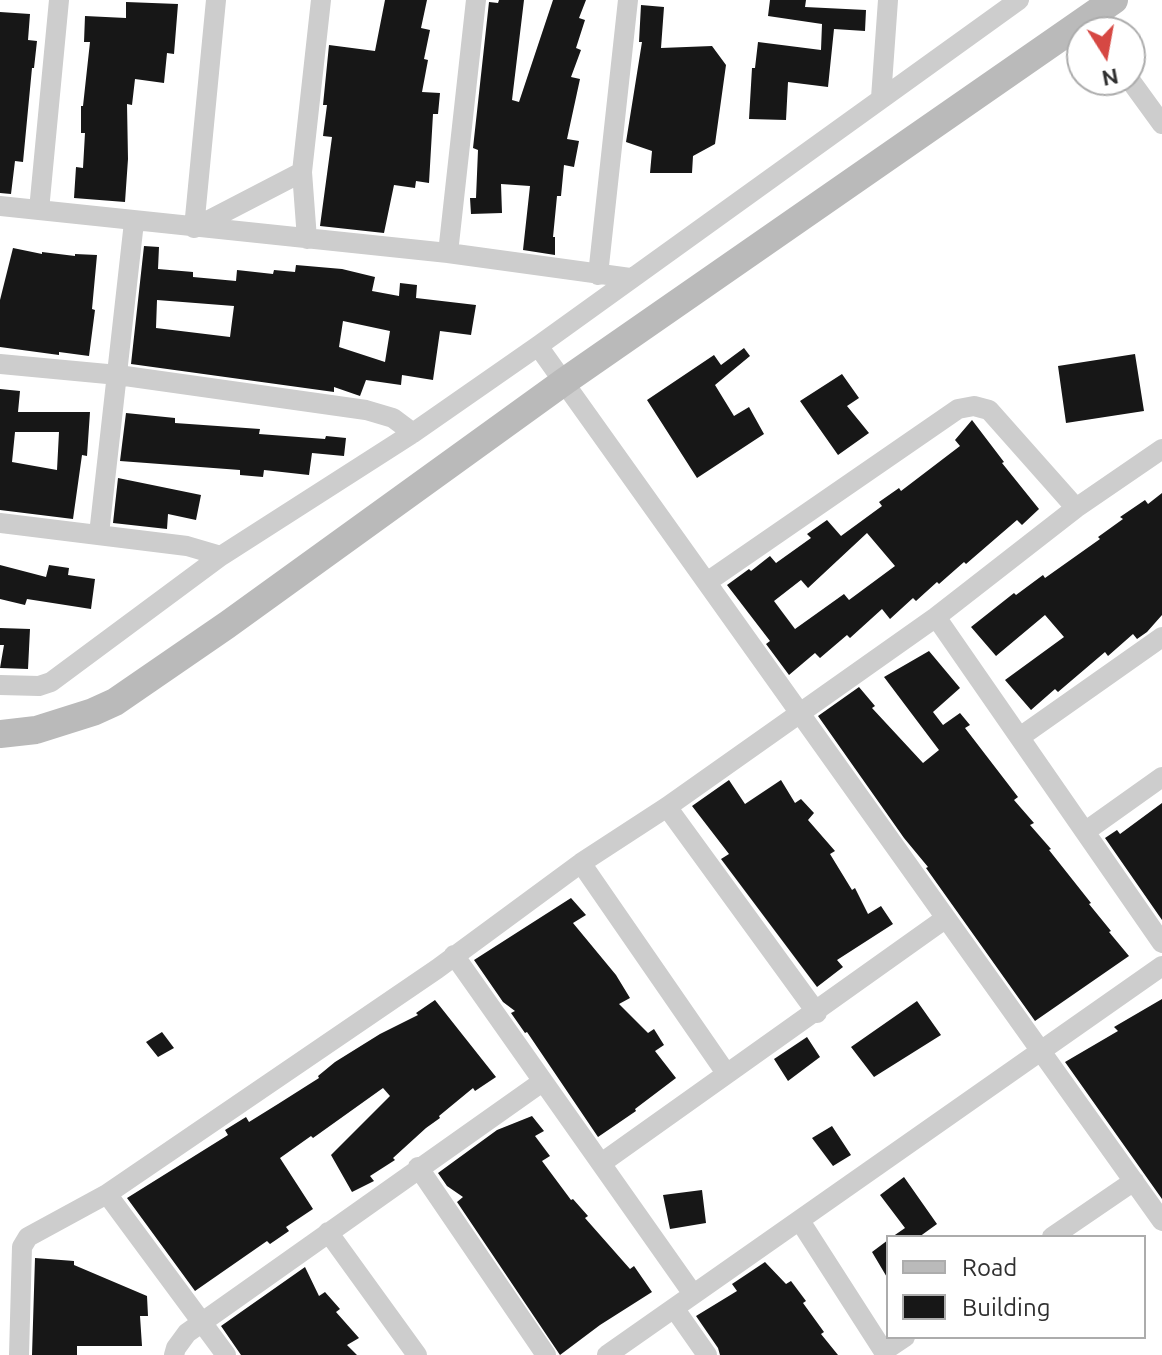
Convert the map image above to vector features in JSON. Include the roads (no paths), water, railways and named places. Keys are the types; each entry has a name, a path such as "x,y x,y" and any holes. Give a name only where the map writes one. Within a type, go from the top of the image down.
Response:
{"street":[{"path":"39,210 59,0"},
{"path":"194,228 216,0"},
{"path":"307,239 302,172 321,0"},
{"path":"448,253 476,0"},
{"path":"598,275 628,0"},
{"path":"881,98 888,0"},
{"path":"0,685 39,686 51,682 221,556 413,433 538,346 1019,0"},
{"path":"1100,16 1114,0"},
{"path":"0,734 36,730 115,702 565,381 1066,44"},
{"path":"1142,96 1162,124"},
{"path":"194,228 302,172"},
{"path":"0,206 448,253 630,278"},
{"path":"99,534 134,222"},
{"path":"538,346 1162,1221"},
{"path":"0,364 118,375 366,410 393,418 413,433"},
{"path":"707,582 958,409 974,406 989,410 1076,508"},
{"path":"19,1355 22,1247 28,1237 107,1194 454,955 581,863 667,807 936,617 1076,508 1162,449"},
{"path":"0,523 187,546 221,556"},
{"path":"936,617 1162,943"},
{"path":"1020,737 1162,637"},
{"path":"1086,831 1162,777"},
{"path":"667,807 817,1013"},
{"path":"581,863 726,1073"},
{"path":"603,1162 726,1073 817,1013 946,918"},
{"path":"454,955 542,1082 603,1162 693,1294"},
{"path":"607,1355 1162,966"},
{"path":"174,1355 187,1333 542,1082"},
{"path":"418,1167 546,1355"},
{"path":"1055,1235 1134,1181"},
{"path":"107,1194 226,1355"},
{"path":"800,1221 885,1353 902,1339"},
{"path":"328,1232 417,1355"},
{"path":"674,1308 707,1355"}]}
